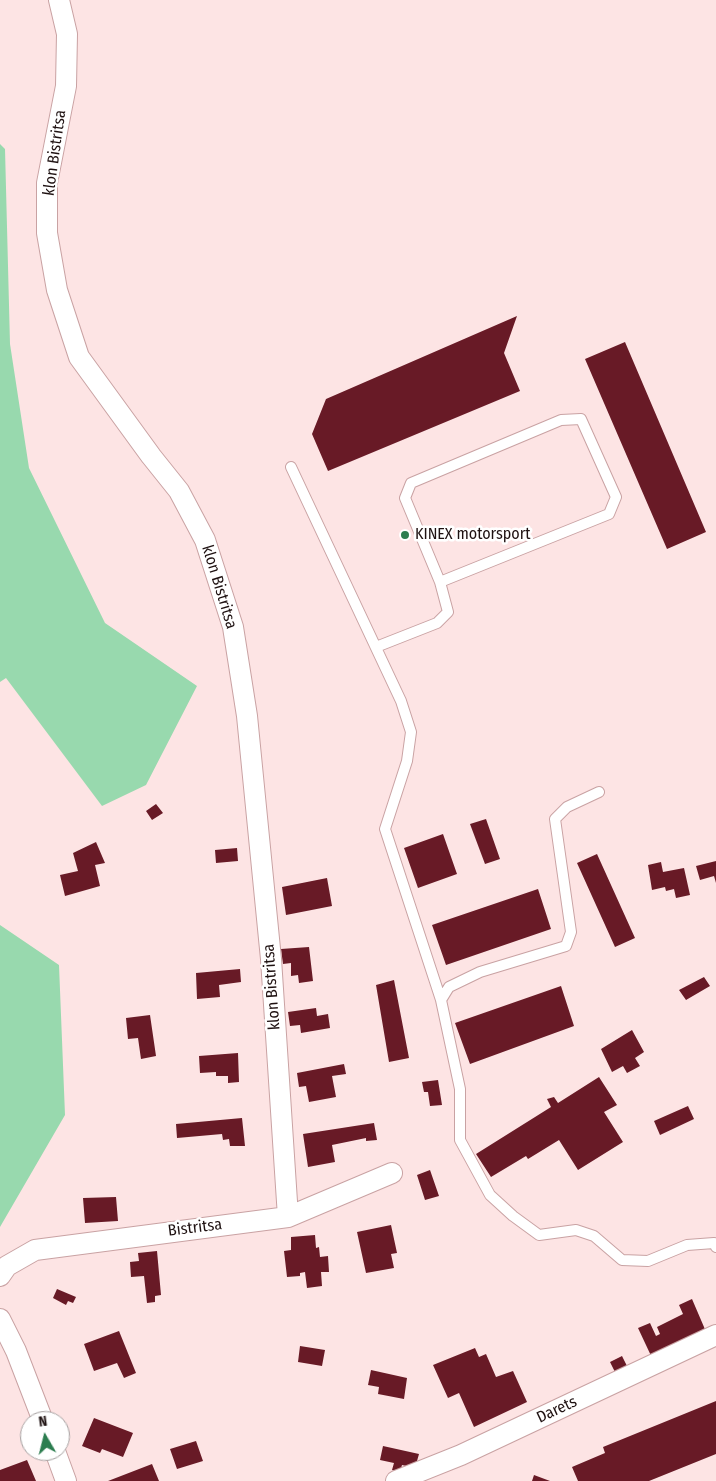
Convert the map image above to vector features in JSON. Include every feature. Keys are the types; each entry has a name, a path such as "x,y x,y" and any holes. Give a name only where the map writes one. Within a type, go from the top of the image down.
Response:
{"street":[{"name":"klon Bistritsa","path":"59,0 67,34 66,86 47,183 48,233 58,290 79,356 150,456 179,491 205,540 233,628 247,716 271,960 288,1217"},
{"name":"Bistritsa","path":"0,1276 7,1266 35,1250 288,1217 392,1173"},
{"path":"0,1319 16,1351 39,1411"},
{"name":"Darets","path":"396,1481 461,1455 716,1335"},
{"path":"59,1461 66,1481"}],"lane":[{"path":"376,647 437,623 448,612 440,582 405,498 410,483 560,420 582,419 616,497 609,514 440,582"},
{"path":"291,467 401,701 411,732 407,761 384,829 441,1000 460,1089 460,1140 490,1194 513,1216 539,1235 576,1230 594,1236 622,1260 648,1261 686,1245 714,1243 716,1247"},
{"path":"441,1000 449,987 480,972 566,946 571,932 555,819 567,807 599,792"}],"green space":[{"path":"0,144 5,149 10,344 29,468 105,623 197,686 146,785 102,806 6,678 0,682"},
{"path":"0,925 59,965 65,1115 0,1227"}],"building":[{"path":"517,316 504,353 520,391 328,471 312,434 326,399"},
{"path":"625,342 706,532 667,549 585,359"},
{"path":"156,804 163,813 152,820 146,811"},
{"path":"486,819 500,859 485,864 470,824"},
{"path":"443,834 457,874 418,888 404,848"},
{"path":"96,842 105,863 95,865 100,886 65,896 60,875 78,871 73,853"},
{"path":"237,848 238,861 216,863 215,850"},
{"path":"597,854 635,938 615,947 577,863"},
{"path":"716,861 716,883 714,876 700,880 696,866"},
{"path":"661,862 663,872 684,868 690,895 676,898 674,889 666,891 665,887 652,890 648,865"},
{"path":"327,878 332,906 286,915 282,887"},
{"path":"538,889 551,929 446,965 432,925"},
{"path":"309,947 313,981 299,983 298,975 291,976 291,963 283,964 281,949"},
{"path":"240,969 241,982 219,985 220,997 197,999 196,973"},
{"path":"704,977 710,986 686,1000 679,990"},
{"path":"394,980 409,1058 389,1062 376,985"},
{"path":"561,986 574,1026 470,1064 455,1023"},
{"path":"316,1008 317,1016 328,1014 330,1028 301,1033 300,1025 290,1026 288,1012"},
{"path":"150,1015 156,1056 141,1059 138,1038 128,1039 126,1018"},
{"path":"632,1030 644,1052 635,1058 640,1066 627,1073 623,1066 612,1072 601,1049"},
{"path":"238,1053 239,1082 228,1083 228,1076 216,1076 216,1072 200,1073 199,1056"},
{"path":"344,1064 346,1074 332,1076 336,1097 309,1102 306,1086 299,1087 297,1073"},
{"path":"599,1077 617,1105 604,1112 623,1142 578,1170 559,1140 528,1159 526,1156 491,1177 476,1154 551,1107 547,1099 554,1097 558,1103"},
{"path":"438,1080 442,1105 430,1106 428,1092 424,1092 422,1082"},
{"path":"688,1106 694,1119 660,1135 654,1121"},
{"path":"242,1118 245,1146 230,1146 229,1139 223,1140 222,1134 177,1138 176,1124"},
{"path":"374,1123 377,1140 366,1141 366,1138 332,1145 335,1162 308,1167 303,1134"},
{"path":"430,1170 439,1196 425,1200 417,1175"},
{"path":"116,1197 118,1221 85,1223 83,1198"},
{"path":"391,1225 397,1253 391,1254 394,1268 366,1273 357,1232"},
{"path":"315,1235 316,1248 319,1247 320,1257 328,1256 329,1272 321,1272 322,1286 307,1288 305,1272 300,1273 300,1276 287,1277 284,1251 291,1250 291,1237"},
{"path":"157,1251 161,1295 155,1296 155,1302 147,1303 144,1276 131,1277 130,1262 139,1261 138,1253"},
{"path":"57,1289 76,1297 73,1303 68,1301 66,1305 53,1298"},
{"path":"692,1299 707,1334 653,1360 638,1328 650,1323 656,1336 660,1334 657,1327 683,1314 679,1305"},
{"path":"119,1331 136,1373 124,1378 117,1363 94,1371 84,1344"},
{"path":"300,1346 325,1350 322,1366 298,1362"},
{"path":"475,1348 479,1357 486,1354 496,1377 513,1371 527,1402 474,1427 459,1393 448,1398 433,1365"},
{"path":"622,1356 628,1368 616,1374 610,1362"},
{"path":"371,1370 407,1378 404,1399 378,1394 379,1387 368,1385"},
{"path":"716,1401 716,1454 649,1481 578,1481 572,1467 605,1453 603,1447"},
{"path":"94,1418 133,1433 123,1457 102,1449 100,1453 82,1446"},
{"path":"196,1441 203,1461 177,1469 170,1449"},
{"path":"383,1446 419,1454 415,1468 402,1465 400,1472 392,1470 394,1463 380,1460"},
{"path":"27,1461 36,1481 0,1481 0,1470"},
{"path":"152,1464 159,1481 108,1481"},
{"path":"534,1475 550,1481 532,1481"}],"place":[{"name":"KINEX motorsport","path":"405,535"}]}
